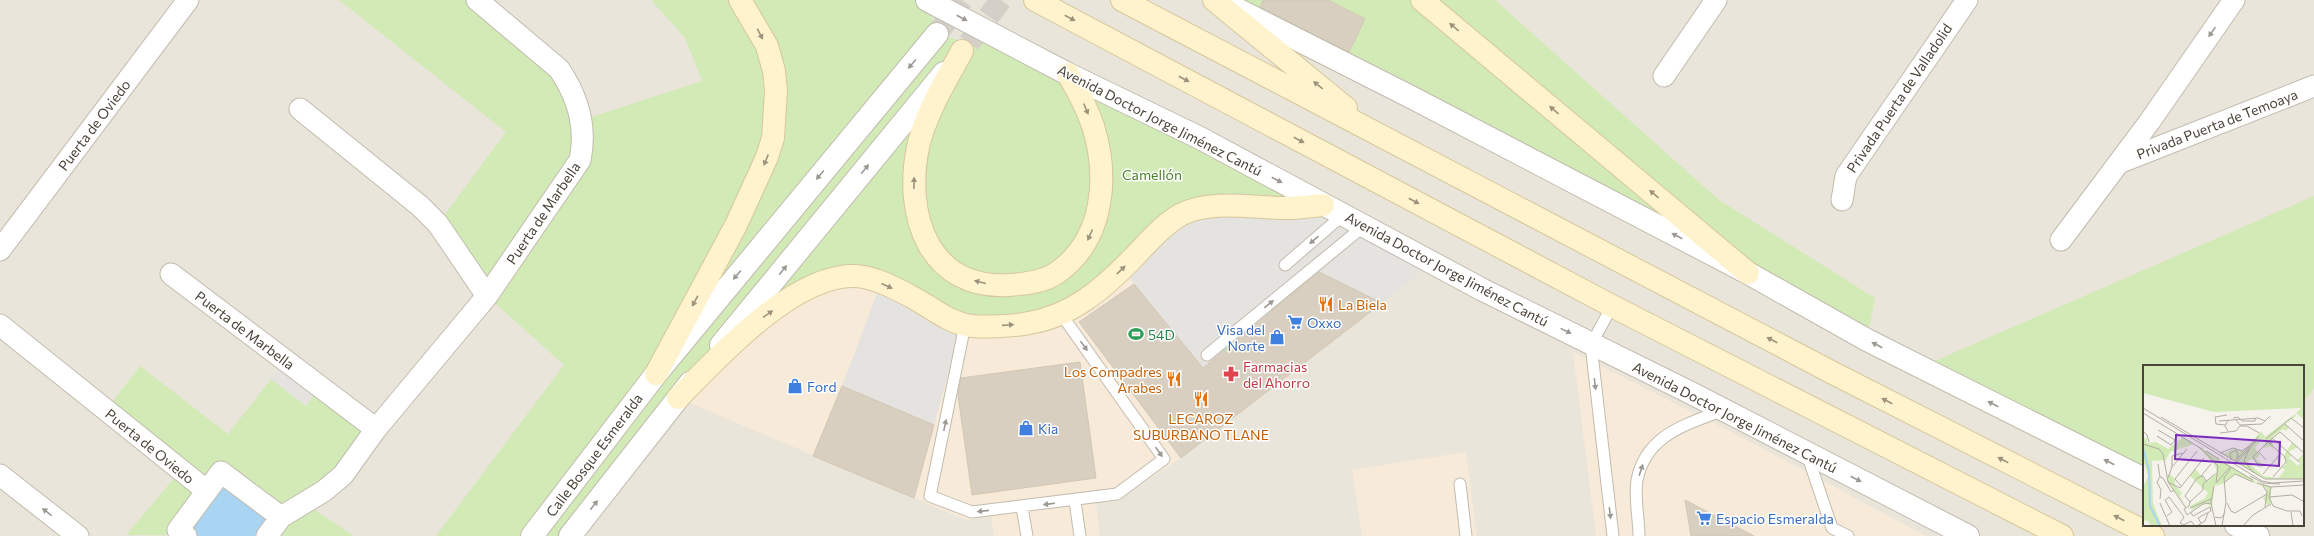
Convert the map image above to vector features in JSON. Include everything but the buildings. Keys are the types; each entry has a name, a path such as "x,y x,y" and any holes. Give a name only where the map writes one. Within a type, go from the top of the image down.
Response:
{"main road":[{"path":"656,374 736,226 767,157 773,138 776,90 774,71 767,46 740,0"},
{"path":"1035,0 1612,306 2062,536"},
{"path":"1122,0 1833,373 2153,536"},
{"path":"1214,0 1381,137"},
{"path":"1422,0 1748,273"},
{"path":"966,47 928,116 918,146 914,185 916,210 922,233 930,249 942,264 958,274 980,283 1018,284 1038,281 1057,273 1085,246 1097,218 1101,183 1098,147 1086,106 1068,74"},
{"path":"678,398 730,345 763,318 799,293 836,278 854,276 872,279 910,296 966,325 1029,323 1061,314 1099,292 1164,226 1186,213 1196,209 1214,206 1289,208 1323,205"}],"street":[{"name":"Puerta de Oviedo","path":"0,250 188,0"},
{"name":"Puerta de Marbella","path":"281,517 324,491 342,475 376,429 487,296 580,160 584,142 581,120 575,97 559,69 477,0"},
{"name":"Avenida Doctor Jorge Jiménez Cantú","path":"928,0 1068,74 1200,138 1483,290 1723,410 1968,536"},
{"path":"1218,0 1409,96 1748,273 1866,340 2143,478"},
{"path":"1664,76 1716,0"},
{"name":"Privada Puerta de Valladolid","path":"1842,200 1846,176 1967,0"},
{"name":"Privada Puerta de Temoaya","path":"2061,240 2121,162 2234,0"},
{"name":"Calle Bosque Esmeralda","path":"532,536 656,374 937,34"},
{"path":"570,536 678,398 966,47"},
{"name":"Privada Puerta de Temoaya","path":"2121,162 2314,86"},
{"path":"300,109 420,206 438,224 487,296"},
{"name":"Puerta de Marbella","path":"171,274 376,429"},
{"name":"Puerta de Oviedo","path":"0,324 207,491"},
{"path":"186,536 178,530 221,472 281,517 267,536"},
{"path":"0,475 78,536"},
{"path":"2238,526 2258,536"}],"lane":[{"path":"1285,265 1343,215"},
{"path":"1207,355 1364,226"},
{"path":"1612,306 1591,345 1613,536"},
{"path":"966,325 930,496 972,512 1075,501 1117,494 1164,459 1061,314"},
{"path":"1639,536 1637,482 1645,458 1659,439 1692,422 1723,410"},
{"path":"1807,453 1832,528 1848,536"},
{"path":"1460,484 1466,536"},
{"path":"1075,501 1080,536"},
{"path":"1022,507 1027,536"}],"shaded area":[{"path":"0,0 2314,0 2314,536 0,536"},
{"path":"1323,205 1433,263 1382,303 1319,272 1203,368 1122,269 1181,215"},
{"path":"1134,258 1433,263 1181,458 1115,502 1096,503 1100,536 994,536 991,517 966,520 678,398 817,285"},
{"path":"881,283 962,323 934,425 842,386"},
{"name":"Espacio Esmeralda","path":"1573,352 1728,430 1926,536 1596,536"},
{"path":"284,360 320,386 306,406 271,379"},
{"path":"1466,452 1477,536 1362,536 1352,470"}],"green space":[{"name":"Camellón","path":"339,0 477,0 559,69 582,120 702,81 685,38 651,0 927,0 937,34 969,43 995,35 1323,205 1214,206 1099,291 998,326 854,276 763,318 570,536 436,536 564,365 487,296 438,224 506,132"},
{"path":"1218,0 1495,0 1719,200 1875,298 1867,340"},
{"path":"2314,196 2314,388 2304,401 2304,365 2143,365 2143,478 1921,367"},
{"path":"140,366 228,434 271,379 306,406 320,386 376,429 303,502 354,536 126,535 181,470 106,410"}],"water":[{"path":"221,472 281,517 267,536 186,536"}],"tunnel":[{"path":"937,34 962,0"},
{"path":"969,43 1001,0"}],"place":[{"name":"La Biela","path":"1326,304"},
{"name":"Oxxo","path":"1295,322"},
{"name":"54D","path":"1136,334"},
{"name":"Visa del Norte","path":"1277,337"},
{"name":"Farmacias del Ahorro","path":"1231,374"},
{"name":"Los Compadres Arabes","path":"1174,379"},
{"name":"Ford","path":"795,386"},
{"name":"LECAROZ SUBURBANO TLANE","path":"1201,399"},
{"name":"Kia","path":"1026,428"},
{"name":"Espacio Esmeralda","path":"1704,518"}]}
